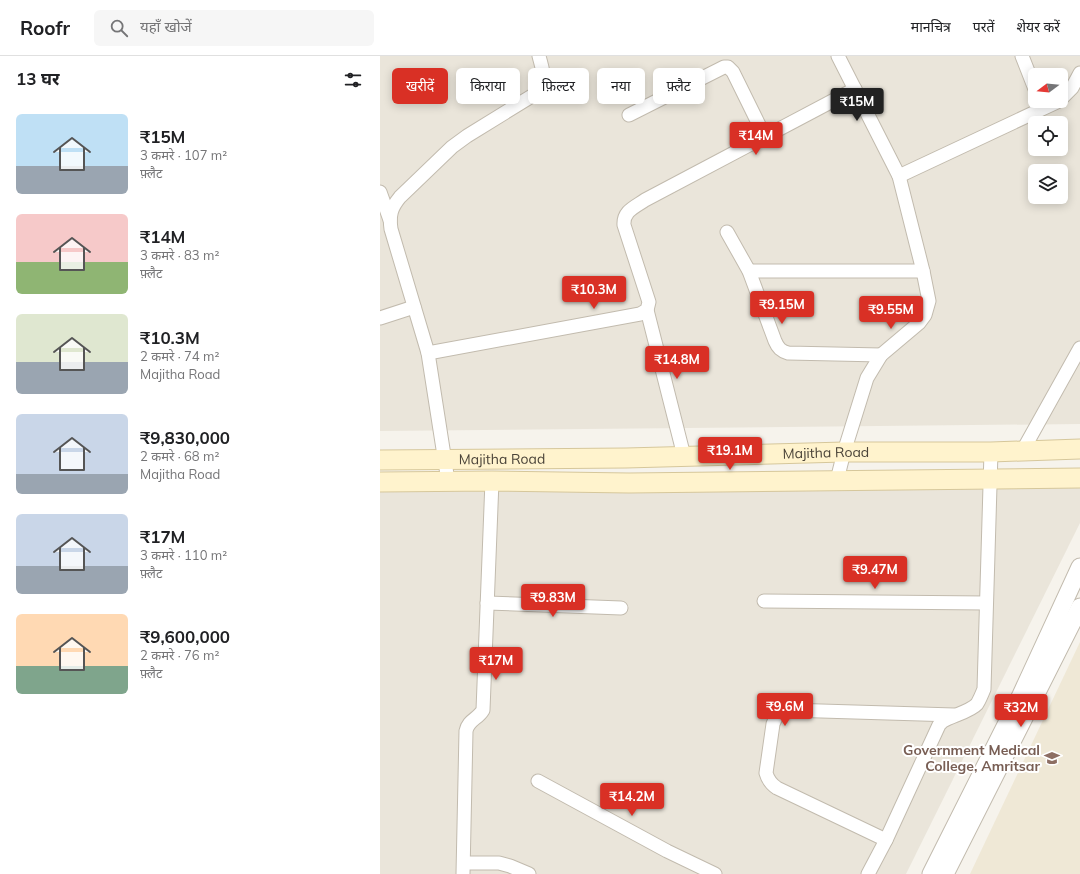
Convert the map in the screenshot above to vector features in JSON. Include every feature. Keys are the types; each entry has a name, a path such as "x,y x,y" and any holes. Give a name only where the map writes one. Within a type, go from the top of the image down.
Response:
{"main road":[{"name":"Majitha Road","path":"380,460 626,458 844,452 991,452 1080,449"},
{"path":"625,483 626,458"},
{"name":"Majitha Road","path":"380,482 492,480 625,483 1080,478"}],"street":[{"path":"390,220 393,205 452,147 478,128 540,91 544,82 544,77 539,56"},
{"path":"837,480 844,452 868,378 881,355 919,323 925,315 929,300 899,176 838,56"},
{"path":"1022,56 1028,72"},
{"path":"629,115 724,67 733,72 765,137"},
{"path":"1068,92 1072,88 1080,73"},
{"path":"684,456 647,310 649,302 624,225 624,220 628,212 645,200 856,89"},
{"path":"899,176 1035,108"},
{"path":"380,192 390,220 391,229 428,353 448,481"},
{"path":"727,232 749,271 775,341 778,348 782,352 881,355"},
{"path":"749,271 923,271"},
{"path":"380,318 414,307"},
{"path":"428,353 640,314 647,310"},
{"path":"1023,450 1080,348"},
{"path":"868,874 886,840 936,729 943,721 976,705 984,689 991,452"},
{"path":"492,480 483,710 480,715 470,721 467,725 463,868 499,863 529,874"},
{"path":"931,874 1021,695 1080,567"},
{"path":"764,602 986,603"},
{"path":"487,603 621,608"},
{"path":"945,874 1080,607"},
{"path":"886,840 772,785 768,780 766,773 773,724 777,716 781,712 788,710 955,715"},
{"path":"538,781 667,851 715,874"}],"shaded area":[{"path":"380,56 1080,56 1080,424 380,431"},
{"path":"1080,486 1080,523 906,874 380,874 380,492"},
{"name":"Government Medical College, Amritsar","path":"1080,642 1080,874 970,874"}],"place":[{"name":"Government Medical College, Amritsar","path":"1052,758"}]}
